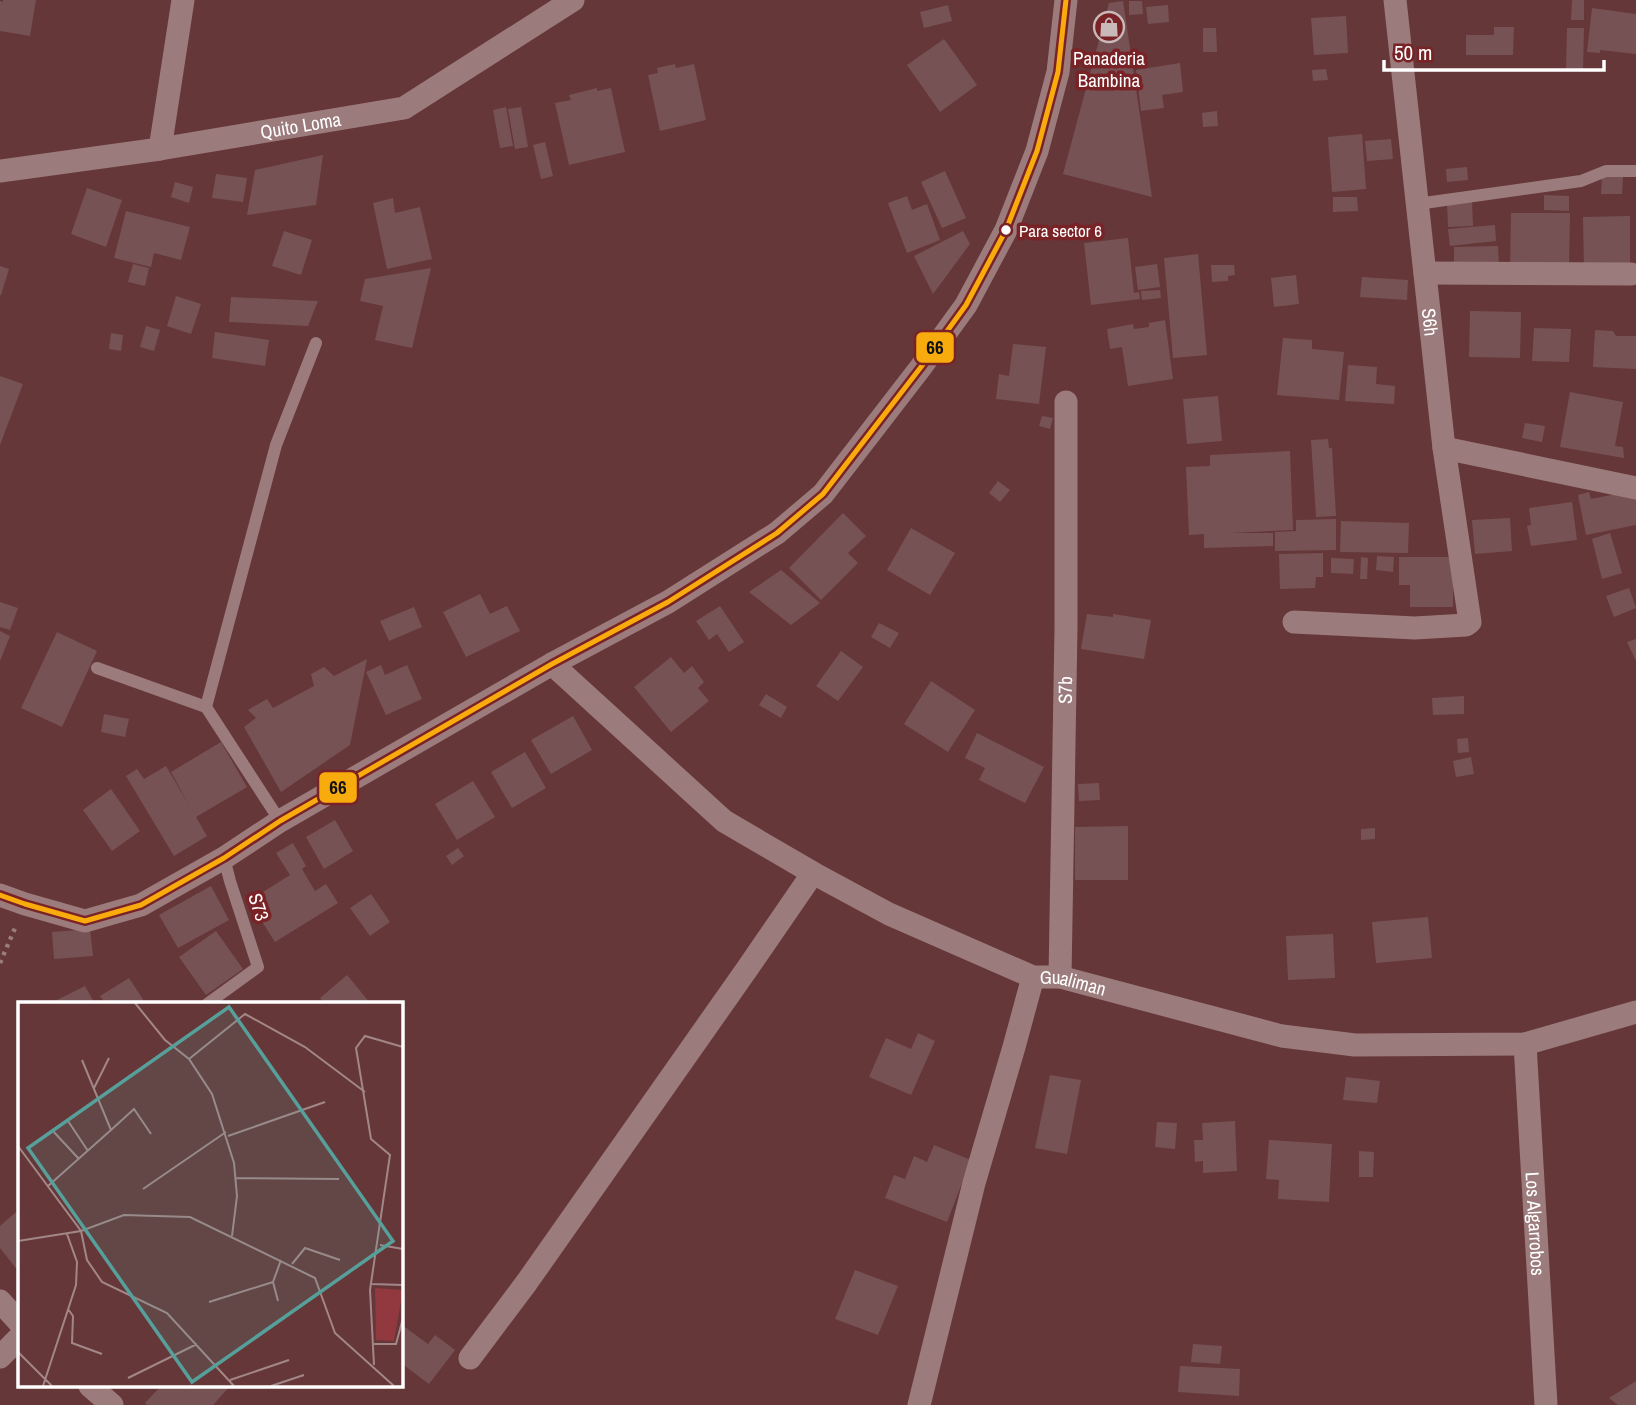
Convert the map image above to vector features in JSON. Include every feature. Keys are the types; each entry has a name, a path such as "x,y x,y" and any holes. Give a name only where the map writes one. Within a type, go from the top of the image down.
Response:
{"street":[{"path":"160,149 183,0"},
{"name":"Quito Loma","path":"0,171 160,149 404,108 573,0"},
{"path":"0,895 85,921 141,905 224,858 280,821 552,664 668,602 777,533 823,495 966,304 1006,230 1037,151 1058,72 1066,0"},
{"name":"S6h","path":"1294,622 1415,628 1462,626 1470,622 1444,448 1395,0"},
{"path":"1425,273 1631,274"},
{"name":"S7b","path":"1060,977 1066,628 1066,402"},
{"path":"1444,448 1636,488"},
{"name":"Gualiman","path":"552,664 724,821 888,914 1033,976 1060,977 1282,1036 1355,1045 1525,1044 1636,1012"},
{"path":"470,1358 527,1282 813,873"},
{"path":"919,1405 974,1183 1033,976"},
{"name":"Los Algarrobos","path":"1525,1044 1546,1405"},
{"path":"0,1301 18,1321"},
{"path":"0,1357 18,1339"},
{"path":"92,1388 112,1405"}],"lane":[{"path":"1417,204 1581,181 1606,171 1636,171"},
{"path":"206,707 276,445 316,343"},
{"path":"97,668 206,707 280,821"},
{"name":"S73","path":"210,1002 258,967 224,858"}],"path":[{"path":"0,963 25,904"}],"building":[{"path":"36,0 30,36 0,31 0,1"},
{"path":"1572,0 1584,0 1584,20 1571,20"},
{"path":"1123,1 1152,197 1063,174 1109,3"},
{"path":"1129,1 1142,1 1143,14 1129,15"},
{"path":"948,5 952,21 924,28 920,12"},
{"path":"1168,5 1169,22 1148,24 1146,7"},
{"path":"1592,8 1636,14 1636,54 1600,50 1600,53 1587,52"},
{"path":"1346,16 1348,53 1314,55 1311,18"},
{"path":"1494,27 1514,27 1513,55 1466,55 1466,35 1494,35"},
{"path":"1203,28 1216,28 1217,52 1203,52"},
{"path":"1567,28 1584,28 1583,69 1566,69"},
{"path":"944,39 977,85 940,112 907,65"},
{"path":"1180,63 1183,92 1162,95 1164,108 1141,111 1136,70"},
{"path":"675,64 676,68 694,64 706,120 660,131 648,75 658,73 657,68"},
{"path":"1326,69 1328,80 1313,81 1312,70"},
{"path":"597,88 597,91 611,88 625,152 569,165 555,103 571,100 569,95"},
{"path":"506,107 513,146 500,148 493,110"},
{"path":"521,107 528,147 515,149 508,109"},
{"path":"1217,111 1218,126 1203,127 1202,113"},
{"path":"1362,134 1366,189 1332,192 1328,137"},
{"path":"1391,139 1393,159 1367,161 1365,141"},
{"path":"545,142 553,176 541,179 533,145"},
{"path":"323,155 316,205 247,215 255,170"},
{"path":"1467,167 1468,180 1447,182 1446,169"},
{"path":"945,171 966,218 942,228 921,182"},
{"path":"216,174 247,178 243,202 212,198"},
{"path":"1602,176 1623,177 1622,194 1601,194"},
{"path":"175,182 193,187 189,203 171,197"},
{"path":"87,188 122,200 106,247 71,234"},
{"path":"1544,195 1569,196 1569,211 1544,210"},
{"path":"907,196 912,210 927,204 940,240 907,253 888,203"},
{"path":"1333,197 1357,197 1358,211 1333,212"},
{"path":"393,198 395,213 420,207 432,259 387,269 373,203"},
{"path":"1472,202 1473,226 1448,227 1447,203"},
{"path":"126,211 190,227 181,260 154,253 151,267 114,258"},
{"path":"1511,213 1570,213 1569,271 1510,270"},
{"path":"1630,216 1630,270 1584,271 1583,217"},
{"path":"1495,225 1496,241 1450,246 1448,229"},
{"path":"284,231 312,240 301,275 272,266"},
{"path":"963,231 970,244 933,294 914,256"},
{"path":"1128,238 1134,293 1139,292 1140,299 1091,305 1084,243"},
{"path":"1498,246 1499,266 1454,267 1454,247"},
{"path":"1198,254 1207,355 1173,358 1164,258"},
{"path":"133,264 149,268 145,286 128,282"},
{"path":"1157,264 1160,287 1138,290 1135,267"},
{"path":"1211,265 1234,265 1235,275 1228,276 1228,281 1212,282"},
{"path":"0,266 9,269 1,295 0,295"},
{"path":"431,268 412,348 375,340 383,306 360,301 365,279"},
{"path":"1296,275 1299,304 1274,307 1271,278"},
{"path":"1362,277 1408,280 1407,300 1360,297"},
{"path":"1160,290 1161,298 1142,300 1141,291"},
{"path":"176,296 201,304 191,334 167,326"},
{"path":"231,297 318,301 308,326 229,322"},
{"path":"1470,311 1521,312 1520,358 1469,357"},
{"path":"1165,320 1173,379 1128,386 1122,347 1110,349 1107,329 1133,324 1134,329 1149,327 1149,323"},
{"path":"146,326 160,330 154,351 140,347"},
{"path":"1534,328 1571,329 1569,362 1532,361"},
{"path":"1595,330 1613,331 1616,336 1636,336 1636,369 1593,367"},
{"path":"215,332 269,340 265,366 212,358"},
{"path":"111,333 123,335 121,351 109,349"},
{"path":"1283,338 1312,340 1312,349 1344,352 1339,400 1277,395"},
{"path":"1013,344 1046,347 1039,404 996,399 999,374 1009,376"},
{"path":"1348,365 1377,367 1376,384 1395,386 1394,404 1345,401"},
{"path":"0,376 23,384 0,445"},
{"path":"1570,392 1623,402 1615,446 1623,447 1624,458 1560,447"},
{"path":"1218,396 1222,441 1187,444 1183,399"},
{"path":"1042,416 1053,418 1050,429 1039,426"},
{"path":"1525,423 1545,426 1542,442 1522,438"},
{"path":"1328,439 1329,448 1332,448 1336,516 1316,517 1311,440"},
{"path":"1290,451 1293,530 1229,533 1273,533 1273,546 1204,548 1204,534 1189,535 1186,467 1210,466 1210,455"},
{"path":"998,481 1010,490 1000,502 989,493"},
{"path":"1636,490 1636,525 1586,535 1578,495 1589,492 1591,499"},
{"path":"1572,502 1577,540 1531,546 1527,526 1531,525 1529,508"},
{"path":"843,513 866,536 848,553 858,563 821,600 789,568"},
{"path":"1510,518 1512,551 1475,554 1472,520"},
{"path":"1336,519 1336,550 1275,551 1275,532 1296,531 1296,520"},
{"path":"1341,521 1409,523 1408,553 1340,552"},
{"path":"911,528 955,553 930,595 887,570"},
{"path":"1610,533 1622,573 1602,579 1592,539"},
{"path":"1323,553 1323,577 1316,577 1315,588 1280,589 1279,554"},
{"path":"1377,556 1394,557 1393,572 1376,570"},
{"path":"1361,557 1368,558 1367,579 1360,579"},
{"path":"1399,557 1453,557 1453,607 1410,607 1410,585 1399,585"},
{"path":"1331,558 1354,559 1353,574 1331,573"},
{"path":"781,570 820,603 791,625 749,592"},
{"path":"1629,588 1636,608 1614,617 1606,596"},
{"path":"480,594 490,614 507,606 520,631 466,657 443,612"},
{"path":"0,602 18,608 10,630 0,627"},
{"path":"720,606 744,642 729,652 717,634 709,640 696,621"},
{"path":"414,607 422,627 389,641 380,621"},
{"path":"1087,614 1113,617 1113,614 1151,620 1144,659 1081,649"},
{"path":"879,623 899,633 890,648 871,637"},
{"path":"0,631 10,636 0,661"},
{"path":"57,632 97,651 62,727 21,708"},
{"path":"1636,639 1636,661 1627,642"},
{"path":"841,651 863,667 838,701 816,686"},
{"path":"671,657 684,673 692,666 704,682 698,688 709,701 671,732 634,687"},
{"path":"367,659 350,745 281,792 244,727 256,718 248,710 267,699 273,708 314,686 311,674 324,667 334,676"},
{"path":"381,665 385,675 407,665 422,699 386,715 366,672"},
{"path":"931,681 975,710 948,752 904,724"},
{"path":"766,694 787,707 781,718 759,705"},
{"path":"1464,696 1464,714 1433,715 1432,698"},
{"path":"104,714 129,719 125,737 101,732"},
{"path":"573,716 592,750 551,774 531,740"},
{"path":"977,733 1044,767 1025,803 979,780 985,768 965,758"},
{"path":"1468,738 1469,752 1458,753 1457,739"},
{"path":"221,742 247,787 196,817 207,836 174,856 126,776 137,769 144,779 166,766 190,807 171,772"},
{"path":"525,752 546,788 512,808 491,772"},
{"path":"1471,757 1474,774 1456,777 1453,761"},
{"path":"473,781 495,817 457,840 435,804"},
{"path":"1099,783 1100,800 1079,801 1078,784"},
{"path":"111,789 140,831 112,851 83,810"},
{"path":"335,820 353,851 324,869 306,837"},
{"path":"1128,826 1128,880 1075,880 1075,827"},
{"path":"1375,828 1375,839 1361,840 1361,829"},
{"path":"293,843 306,866 302,869 315,891 326,884 338,903 275,942 249,901 290,875 276,853"},
{"path":"458,848 464,856 452,865 446,856"},
{"path":"211,886 229,920 178,948 159,915"},
{"path":"371,894 390,922 370,936 350,908"},
{"path":"1428,917 1432,958 1376,963 1372,922"},
{"path":"90,929 93,956 54,959 52,932"},
{"path":"216,931 243,969 206,995 179,957"},
{"path":"1333,934 1335,978 1288,980 1286,936"},
{"path":"347,975 369,1002 323,1002 320,998"},
{"path":"129,978 145,1002 104,1002 100,996"},
{"path":"85,986 94,1002 53,1002"},
{"path":"918,1033 935,1041 911,1095 869,1077 886,1038 911,1049"},
{"path":"1050,1075 1081,1080 1067,1154 1035,1148"},
{"path":"1346,1077 1380,1081 1377,1103 1343,1100"},
{"path":"1235,1121 1237,1171 1203,1173 1203,1161 1195,1162 1194,1140 1203,1140 1202,1123"},
{"path":"1157,1122 1177,1123 1175,1149 1155,1147"},
{"path":"1269,1140 1332,1144 1329,1202 1278,1199 1279,1180 1266,1179"},
{"path":"934,1145 971,1160 947,1222 885,1198 894,1175 905,1179 914,1156 927,1162"},
{"path":"1359,1151 1374,1152 1373,1177 1359,1177"},
{"path":"16,1212 18,1215 18,1271 0,1248 0,1226"},
{"path":"855,1270 898,1286 878,1335 835,1319"},
{"path":"402,1325 428,1344 435,1335 455,1350 429,1384 402,1364"},
{"path":"1193,1344 1222,1346 1220,1364 1191,1362"},
{"path":"1180,1366 1240,1369 1239,1396 1178,1392"},
{"path":"1636,1381 1636,1405 1618,1405 1609,1398"},
{"path":"159,1388 228,1388 213,1405 145,1403"}],"transit line":[{"name":"66","path":"0,895 85,921 141,905 224,858 280,821 552,664 668,602 777,533 823,494 966,305 1006,230 1037,151 1058,72 1066,0"}],"place":[{"name":"Panaderia Bambina","path":"1109,27"},
{"name":"Para sector 6","path":"1006,230"}]}
